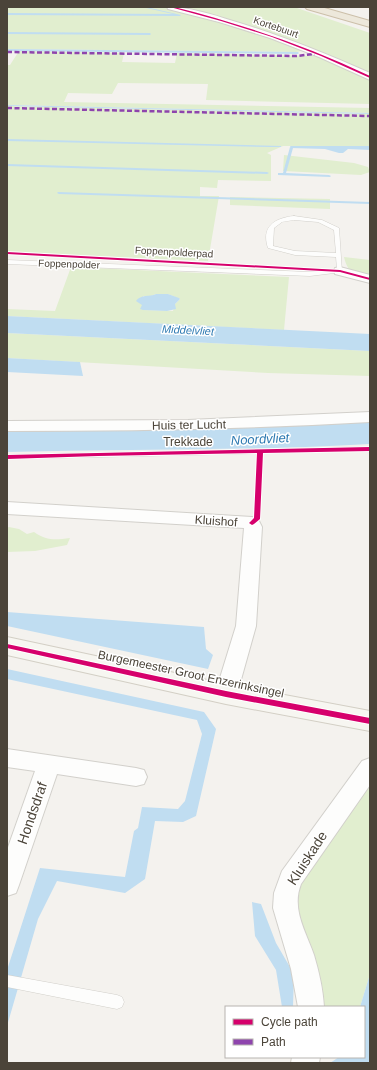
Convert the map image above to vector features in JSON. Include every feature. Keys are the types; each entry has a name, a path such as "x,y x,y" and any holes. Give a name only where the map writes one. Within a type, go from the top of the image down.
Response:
{"highway":[{"path":"310,7 370,24"},
{"path":"332,7 370,18"},
{"path":"342,16 370,28"}],"street":[{"name":"Kortebuurt","path":"171,7 237,24 294,43 370,77"},
{"name":"Foppenpolder","path":"340,271 370,279"},
{"name":"Huis ter Lucht","path":"7,426 193,425 293,422 370,417"},
{"name":"Kluishof","path":"7,508 252,523 253,527 246,626 226,694"},
{"name":"Burgemeester Groot Enzerinksingel","path":"7,646 226,694 370,722"},
{"name":"Hondsdraf","path":"7,758 136,777"},
{"name":"Hondsdraf","path":"7,885 49,764"},
{"name":"Kluiskade","path":"311,1006 309,983 286,909 286,894 291,879 370,767"}],"lane":[{"path":"339,255 278,251 270,247 270,229 275,224 287,219 308,218 322,221 337,229 339,255 340,271"},
{"name":"Foppenpolder","path":"7,262 310,274 340,271"},
{"name":"Trekkade","path":"7,457 140,453 260,453 370,449"},
{"path":"13,982 116,1002"}],"green space":[{"path":"7,7 168,7 250,30 308,50 296,52 7,49"},
{"path":"177,7 294,7 370,33 370,75 205,14"},
{"path":"19,51 124,53 122,62 175,63 177,53 319,56 370,80 370,104 206,100 208,84 118,83 112,94 68,93 64,102 370,108 370,113 7,105 7,65 10,65"},
{"path":"7,106 370,114 370,146 283,146 267,153 271,155 271,181 218,180 217,188 200,187 200,196 219,196 208,261 7,252"},
{"path":"284,155 354,163 368,167 370,172 361,175 283,171"},
{"path":"230,197 330,199 330,209 230,205"},
{"path":"344,257 370,260 370,278 352,272"},
{"path":"71,267 289,277 284,330 7,316 7,309 55,311","holes":["168,294 180,299 175,304 173,311 143,310 143,296"]},
{"path":"7,333 370,351 370,376 268,373 7,358"},
{"path":"7,528 19,529 27,534 34,532 51,539 70,538 67,545 35,551 7,552"},
{"path":"370,778 370,974 360,1006 320,1006 297,928 296,887"}],"water":[{"path":"7,106 370,113 370,114"},
{"path":"7,139 281,146 281,147 7,141"},
{"path":"290,146 370,146 370,150 348,149 343,153 339,153 325,149 291,148"},
{"path":"168,294 179,298 180,299 175,304 176,309 167,311 140,309 142,305 136,301 138,299 143,296"},
{"name":"Middelvliet","path":"7,316 370,334 370,351 7,333"},
{"path":"7,358 80,362 83,376 7,372"},
{"name":"Noordvliet","path":"370,421 370,444 234,449 7,452 7,431 224,428"},
{"path":"7,612 204,627 206,649 213,655 208,669 7,626"},
{"path":"7,669 204,712 216,729 196,816 183,822 155,821 145,879 125,893 57,881 38,919 7,1026 7,970 40,868 125,877 134,831 138,828 142,807 178,809 185,801 202,734 197,720 7,679"},
{"path":"252,902 261,904 276,943 294,974 293,1006 282,1006 276,970 255,936"},
{"path":"370,974 370,1063 330,1063 338,1058 365,1058 365,1006 360,1006"}],"waterway":[{"path":"7,14 180,15 143,7"},
{"path":"7,33 150,34"},
{"path":"7,50 298,53"},
{"path":"284,174 291,148"},
{"path":"7,165 267,173"},
{"path":"279,174 329,176"},
{"path":"59,193 370,203"}],"marked path":[{"path":"7,52 296,56 315,54"},
{"path":"7,108 370,116"}],"cycle path":[{"path":"171,7 222,20 273,36 322,55 370,77"},
{"name":"Foppenpolderpad","path":"7,253 340,271 370,279"},
{"path":"7,457 370,449"},
{"path":"252,523 257,519 260,453"},
{"path":"7,646 226,694 370,721"}]}
